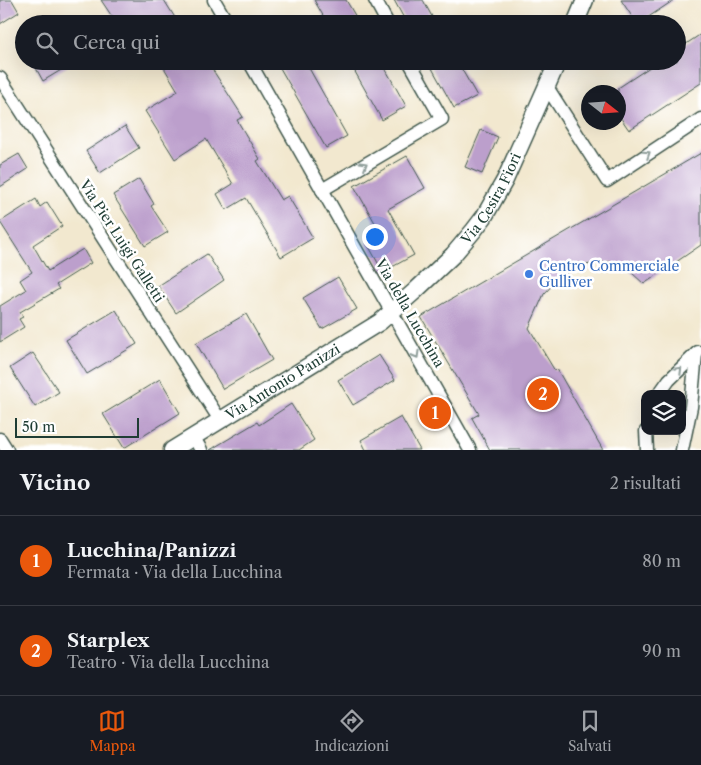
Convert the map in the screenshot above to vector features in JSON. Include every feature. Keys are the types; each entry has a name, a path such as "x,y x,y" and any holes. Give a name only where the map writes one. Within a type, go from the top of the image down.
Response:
{"street":[{"path":"214,0 223,15"},
{"path":"375,0 383,15"},
{"path":"579,15 585,0"},
{"name":"Via della Lucchina","path":"254,70 470,450"},
{"path":"322,190 442,119 415,70"},
{"name":"Via Cesira Fiori","path":"391,312 453,255 484,217 505,180 554,70"},
{"name":"Via Pier Luigi Galletti","path":"0,78 220,420"},
{"path":"547,87 606,181 701,119"},
{"name":"Via Antonio Panizzi","path":"172,450 197,443 220,420 380,322 391,312"},
{"path":"662,390 669,380 699,352"},
{"path":"682,450 691,407 699,352"},
{"path":"646,435 647,450"},
{"path":"0,439 7,450"}],"building":[{"path":"0,0 12,0 19,12 0,24"},
{"path":"101,0 164,0 173,15 111,15"},
{"path":"314,0 346,0 355,15 323,15"},
{"path":"394,0 423,0 431,15 402,15"},
{"path":"621,0 674,0 652,15 631,15"},
{"path":"701,34 701,83 629,130 626,126 626,85 623,85 645,70 686,70 686,44"},
{"path":"37,70 61,70 43,81"},
{"path":"165,70 213,70 243,117 237,120 260,159 257,161 281,200 288,196 313,238 281,257 246,198 226,210 217,194 233,184 206,139 175,159 145,111 178,91"},
{"path":"281,70 310,70 347,136 326,148"},
{"path":"354,70 386,70 406,106 382,120"},
{"path":"433,70 462,70 477,96 454,108"},
{"path":"125,126 139,148 100,173 86,151"},
{"path":"481,130 498,137 482,174 465,167"},
{"name":"Centro Commerciale Gulliver","path":"701,153 701,245 644,284 632,273 610,262 584,265 561,276 544,294 529,328 555,371 557,369 603,450 490,450 472,418 479,414 421,317"},
{"path":"19,154 28,169 0,187 0,165"},
{"path":"407,156 425,188 388,209 414,255 383,272 367,243 382,235 354,186"},
{"path":"139,179 154,204 151,206 168,232 145,246 113,195"},
{"path":"36,199 40,207 47,202 62,226 33,245 48,271 83,249 91,263 56,285 59,289 20,312 23,317 19,319 24,327 0,342 0,306 26,290 20,280 32,272 0,222"},
{"path":"207,254 224,280 176,313 158,286"},
{"path":"338,277 357,309 322,329 303,298"},
{"path":"116,310 137,344 87,374 66,340"},
{"path":"246,314 272,360 223,389 196,343"},
{"path":"33,353 59,392 35,407 10,368"},
{"path":"379,355 395,380 353,405 338,380"},
{"path":"160,379 180,413 124,448 103,414"},
{"path":"291,404 314,440 299,450 210,450 257,422 259,425"},
{"path":"401,417 420,450 366,450 361,440"}],"place":[{"name":"Centro Commerciale Gulliver","path":"529,274"},
{"name":"Starplex","path":"543,394"},
{"name":"Lucchina/Panizzi","path":"435,413"}]}
